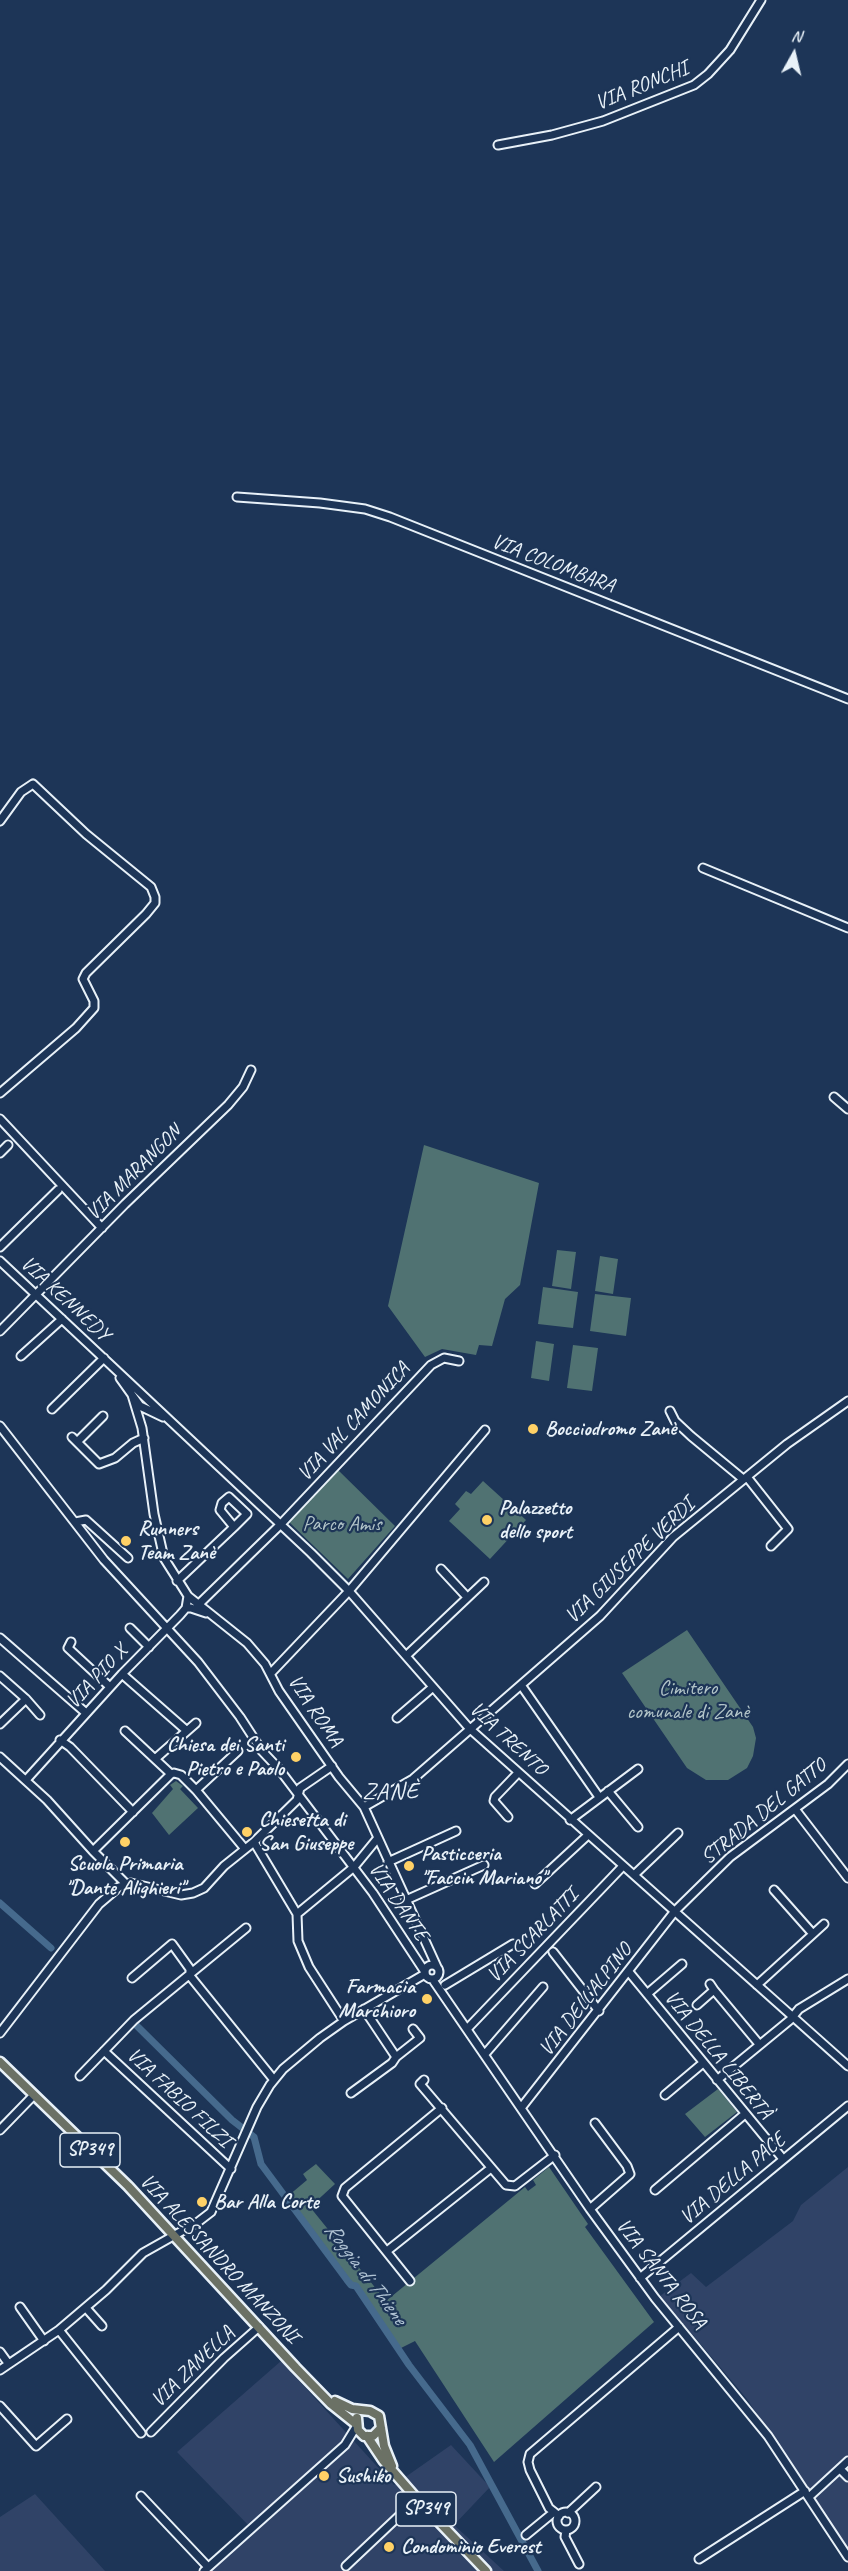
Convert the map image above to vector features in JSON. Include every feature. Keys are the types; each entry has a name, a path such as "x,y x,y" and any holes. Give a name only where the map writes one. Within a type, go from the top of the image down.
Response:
{"main road":[{"name":"VIA ALESSANDRO MANZONI","path":"0,2062 175,2235 326,2398 356,2425 417,2499 486,2571"},
{"name":"VIA ALESSANDRO MANZONI","path":"326,2398 348,2408 377,2414 381,2420 384,2446 396,2475"},
{"path":"356,2425 359,2415 365,2411"},
{"path":"365,2436 376,2434 381,2428"}],"street":[{"name":"VIA RONCHI","path":"498,145 552,135 603,121 694,85 708,74 730,50 761,0"},
{"name":"VIA COLOMBARA","path":"237,496 365,509 390,517 848,699"},
{"path":"0,821 21,792 33,784 86,834 151,887 156,897 146,914 86,973 83,979 94,1002 94,1008 76,1028 0,1094"},
{"path":"703,868 848,928"},
{"name":"VIA MARANGON","path":"0,1331 228,1105 243,1087 251,1070"},
{"path":"834,1097 848,1109"},
{"path":"0,1119 102,1228"},
{"path":"0,1153 8,1144"},
{"path":"0,1247 58,1190"},
{"name":"VIA KENNEDY","path":"0,1261 140,1392"},
{"path":"21,1356 62,1319"},
{"name":"VIA VAL CAMONICA","path":"199,1604 281,1524 431,1365 444,1358 459,1361"},
{"path":"52,1409 106,1360"},
{"name":"VIA KENNEDY","path":"106,1360 132,1395"},
{"path":"132,1395 140,1392"},
{"name":"VIA TRENTO","path":"140,1392 349,1591 469,1728 848,2066"},
{"name":"VIA TRENTO","path":"132,1395 147,1411 165,1417"},
{"name":"VIA ROMA","path":"132,1395 144,1438 159,1541 164,1558 188,1596 247,1643 271,1673 279,1691 364,1807 377,1839"},
{"name":"VIA GIUSEPPE VERDI","path":"364,1807 413,1779 601,1615 673,1537 787,1444 848,1401"},
{"name":"VIA ROMA","path":"142,1428 143,1415 151,1403"},
{"path":"670,1411 675,1421 691,1436 745,1478 788,1529 771,1546"},
{"path":"103,1416 75,1439 99,1464 115,1458 133,1443 144,1438"},
{"name":"VIA DANTE","path":"0,1426 104,1560 168,1628 233,1708 262,1751 354,1867 427,1974"},
{"path":"271,1673 349,1591 485,1430"},
{"path":"234,1527 220,1510 222,1503 240,1488"},
{"path":"177,1581 247,1514 229,1497"},
{"path":"75,1522 86,1520 128,1558"},
{"path":"441,1569 467,1597"},
{"path":"406,1656 484,1582"},
{"path":"186,1608 188,1596"},
{"name":"VIA ROMA","path":"186,1608 209,1614"},
{"name":"VIA PIO X","path":"26,1780 60,1740 186,1608"},
{"path":"130,1628 149,1647"},
{"path":"0,1638 86,1713"},
{"path":"71,1642 68,1648 110,1687"},
{"path":"122,1674 187,1731"},
{"path":"0,1676 40,1715"},
{"path":"521,1685 599,1797"},
{"path":"397,1718 433,1687"},
{"path":"0,1724 26,1699"},
{"path":"155,1759 196,1723"},
{"path":"125,1731 171,1774 181,1775 245,1849"},
{"path":"60,1740 70,1747 133,1812"},
{"path":"196,1790 238,1751"},
{"path":"0,1757 26,1780 126,1884 171,1894 193,1893 204,1888 224,1866 254,1842 297,1800 300,1788 332,1766"},
{"name":"STRADA DEL GATTO","path":"675,1911 730,1857 828,1784 848,1764"},
{"path":"570,1820 638,1768"},
{"path":"508,1817 494,1801 495,1797 518,1773"},
{"path":"93,1851 171,1774"},
{"path":"608,1791 638,1827"},
{"path":"795,1809 848,1878"},
{"path":"388,1862 456,1831"},
{"path":"634,1875 678,1833"},
{"path":"535,1884 588,1835"},
{"path":"297,1914 354,1867 377,1839"},
{"name":"VIA SANTA ROSA","path":"377,1839 454,2007"},
{"path":"254,1842 297,1914 301,1951 344,2021"},
{"path":"406,1900 484,1865"},
{"name":"VIA SCARLATTI","path":"468,2028 623,1866"},
{"path":"0,2033 99,1904 126,1884"},
{"path":"774,1890 813,1934"},
{"name":"VIA DELL'ALPINO","path":"521,2108 675,1911"},
{"path":"757,1985 824,1924"},
{"path":"80,2076 134,2020 246,1928"},
{"path":"132,1978 172,1944 190,1969 190,1976 274,2080"},
{"path":"445,1985 513,1944"},
{"path":"427,1974 429,1952"},
{"path":"553,1952 599,2010"},
{"path":"647,1994 682,1964"},
{"path":"0,2370 44,2341 86,2308 143,2253 211,2212 257,2107 274,2080 320,2038 344,2021 427,1974 431,1965 438,1970 438,1976 427,1974"},
{"name":"VIA DELLA LIBERTÀ","path":"629,1972 783,2159"},
{"name":"VIA SANTA ROSA","path":"427,1974 454,2007 639,2278 768,2436 848,2557"},
{"path":"717,2080 799,2008 848,1979"},
{"path":"485,2054 543,1987"},
{"path":"697,2005 712,1987 759,2044"},
{"path":"364,2009 396,2057"},
{"path":"351,2093 392,2063 396,2057 420,2038 413,2029"},
{"name":"VIA FABIO FILZI","path":"105,2051 231,2169"},
{"path":"665,2095 703,2063"},
{"path":"424,2079 420,2084 506,2185 515,2186 555,2155"},
{"path":"0,2130 33,2096"},
{"name":"VIA DELLA PACE","path":"639,2278 848,2106"},
{"path":"410,2281 342,2196 344,2190 442,2108"},
{"path":"655,2190 745,2114"},
{"path":"590,2209 630,2174 627,2166 595,2124"},
{"path":"387,2252 491,2168"},
{"path":"20,2307 44,2341"},
{"path":"86,2308 102,2326"},
{"name":"VIA ZANELLA","path":"151,2432 224,2358 259,2327"},
{"path":"566,2530 559,2527 556,2514 549,2508 530,2470 528,2462 530,2454 679,2327"},
{"path":"59,2330 141,2433"},
{"path":"0,2352 8,2363"},
{"path":"0,2406 36,2446 67,2419"},
{"path":"345,2445 356,2425"},
{"path":"141,2496 206,2569 345,2445 365,2436"},
{"path":"699,2559 807,2494 848,2461"},
{"path":"840,2469 848,2477"},
{"path":"568,2513 596,2487"},
{"path":"346,2566 417,2499"},
{"path":"526,2535 556,2514 568,2513 573,2516 574,2524 566,2530 565,2537 579,2564"}],"shaded area":[{"path":"848,2167 848,2550 747,2399 660,2296 691,2273 706,2287 793,2221 801,2205"},
{"path":"281,2361 394,2485 451,2445 490,2487 454,2525 504,2571 204,2571 251,2528 177,2452"},
{"path":"35,2494 105,2571 0,2571 0,2517"}],"green space":[{"path":"424,1145 539,1183 520,1285 505,1299 492,1346 479,1345 476,1355 442,1349 425,1357 388,1306"},
{"path":"557,1250 576,1252 571,1289 552,1286"},
{"path":"600,1256 618,1259 613,1294 595,1291"},
{"path":"543,1287 578,1292 573,1328 538,1324"},
{"path":"595,1294 631,1298 626,1336 590,1331"},
{"path":"536,1341 554,1344 549,1381 531,1378"},
{"path":"573,1345 598,1348 592,1391 567,1388"},
{"name":"Parco Amis","path":"338,1470 395,1526 348,1579 289,1522"},
{"name":"Palazzetto dello sport","path":"483,1481 526,1520 490,1559 449,1521 460,1509 455,1504 466,1491 471,1494"},
{"name":"Cimitero comunale di Zanè","path":"687,1630 753,1727 756,1738 753,1756 747,1768 728,1780 706,1780 687,1768 622,1673"},
{"path":"176,1781 183,1786 180,1789 198,1808 169,1835 152,1813 173,1789 170,1785"},
{"path":"718,2089 737,2112 705,2137 685,2114"},
{"path":"316,2164 335,2184 310,2207 386,2301 525,2187 528,2191 536,2185 533,2180 549,2167 588,2224 585,2227 654,2322 494,2462 415,2341 401,2348 288,2196 307,2180 303,2174"}],"waterway":[{"name":"Roggia di Thiene","path":"0,1903 51,1948"},
{"name":"Roggia di Thiene","path":"135,2024 232,2120 254,2137 261,2164 347,2280 351,2285 356,2286 409,2365 470,2445 538,2571"}],"place":[{"name":"Bocciodromo Zanè","path":"533,1429"},
{"name":"Palazzetto dello sport","path":"487,1520"},
{"name":"Runners Team Zanè","path":"126,1541"},
{"name":"Chiesa dei Santi Pietro e Paolo","path":"296,1757"},
{"name":"Chiesetta di San Giuseppe","path":"247,1832"},
{"name":"Scuola Primaria \"Dante Alighieri\"","path":"125,1842"},
{"name":"Pasticceria \"Faccin Mariano\"","path":"409,1866"},
{"name":"Farmacia Marchioro","path":"427,1999"},
{"name":"Bar Alla Corte","path":"202,2202"},
{"name":"Sushiko","path":"324,2476"},
{"name":"Condominio Everest","path":"389,2547"}],"district":[{"name":"ZANÈ","path":"391,1793"}]}
